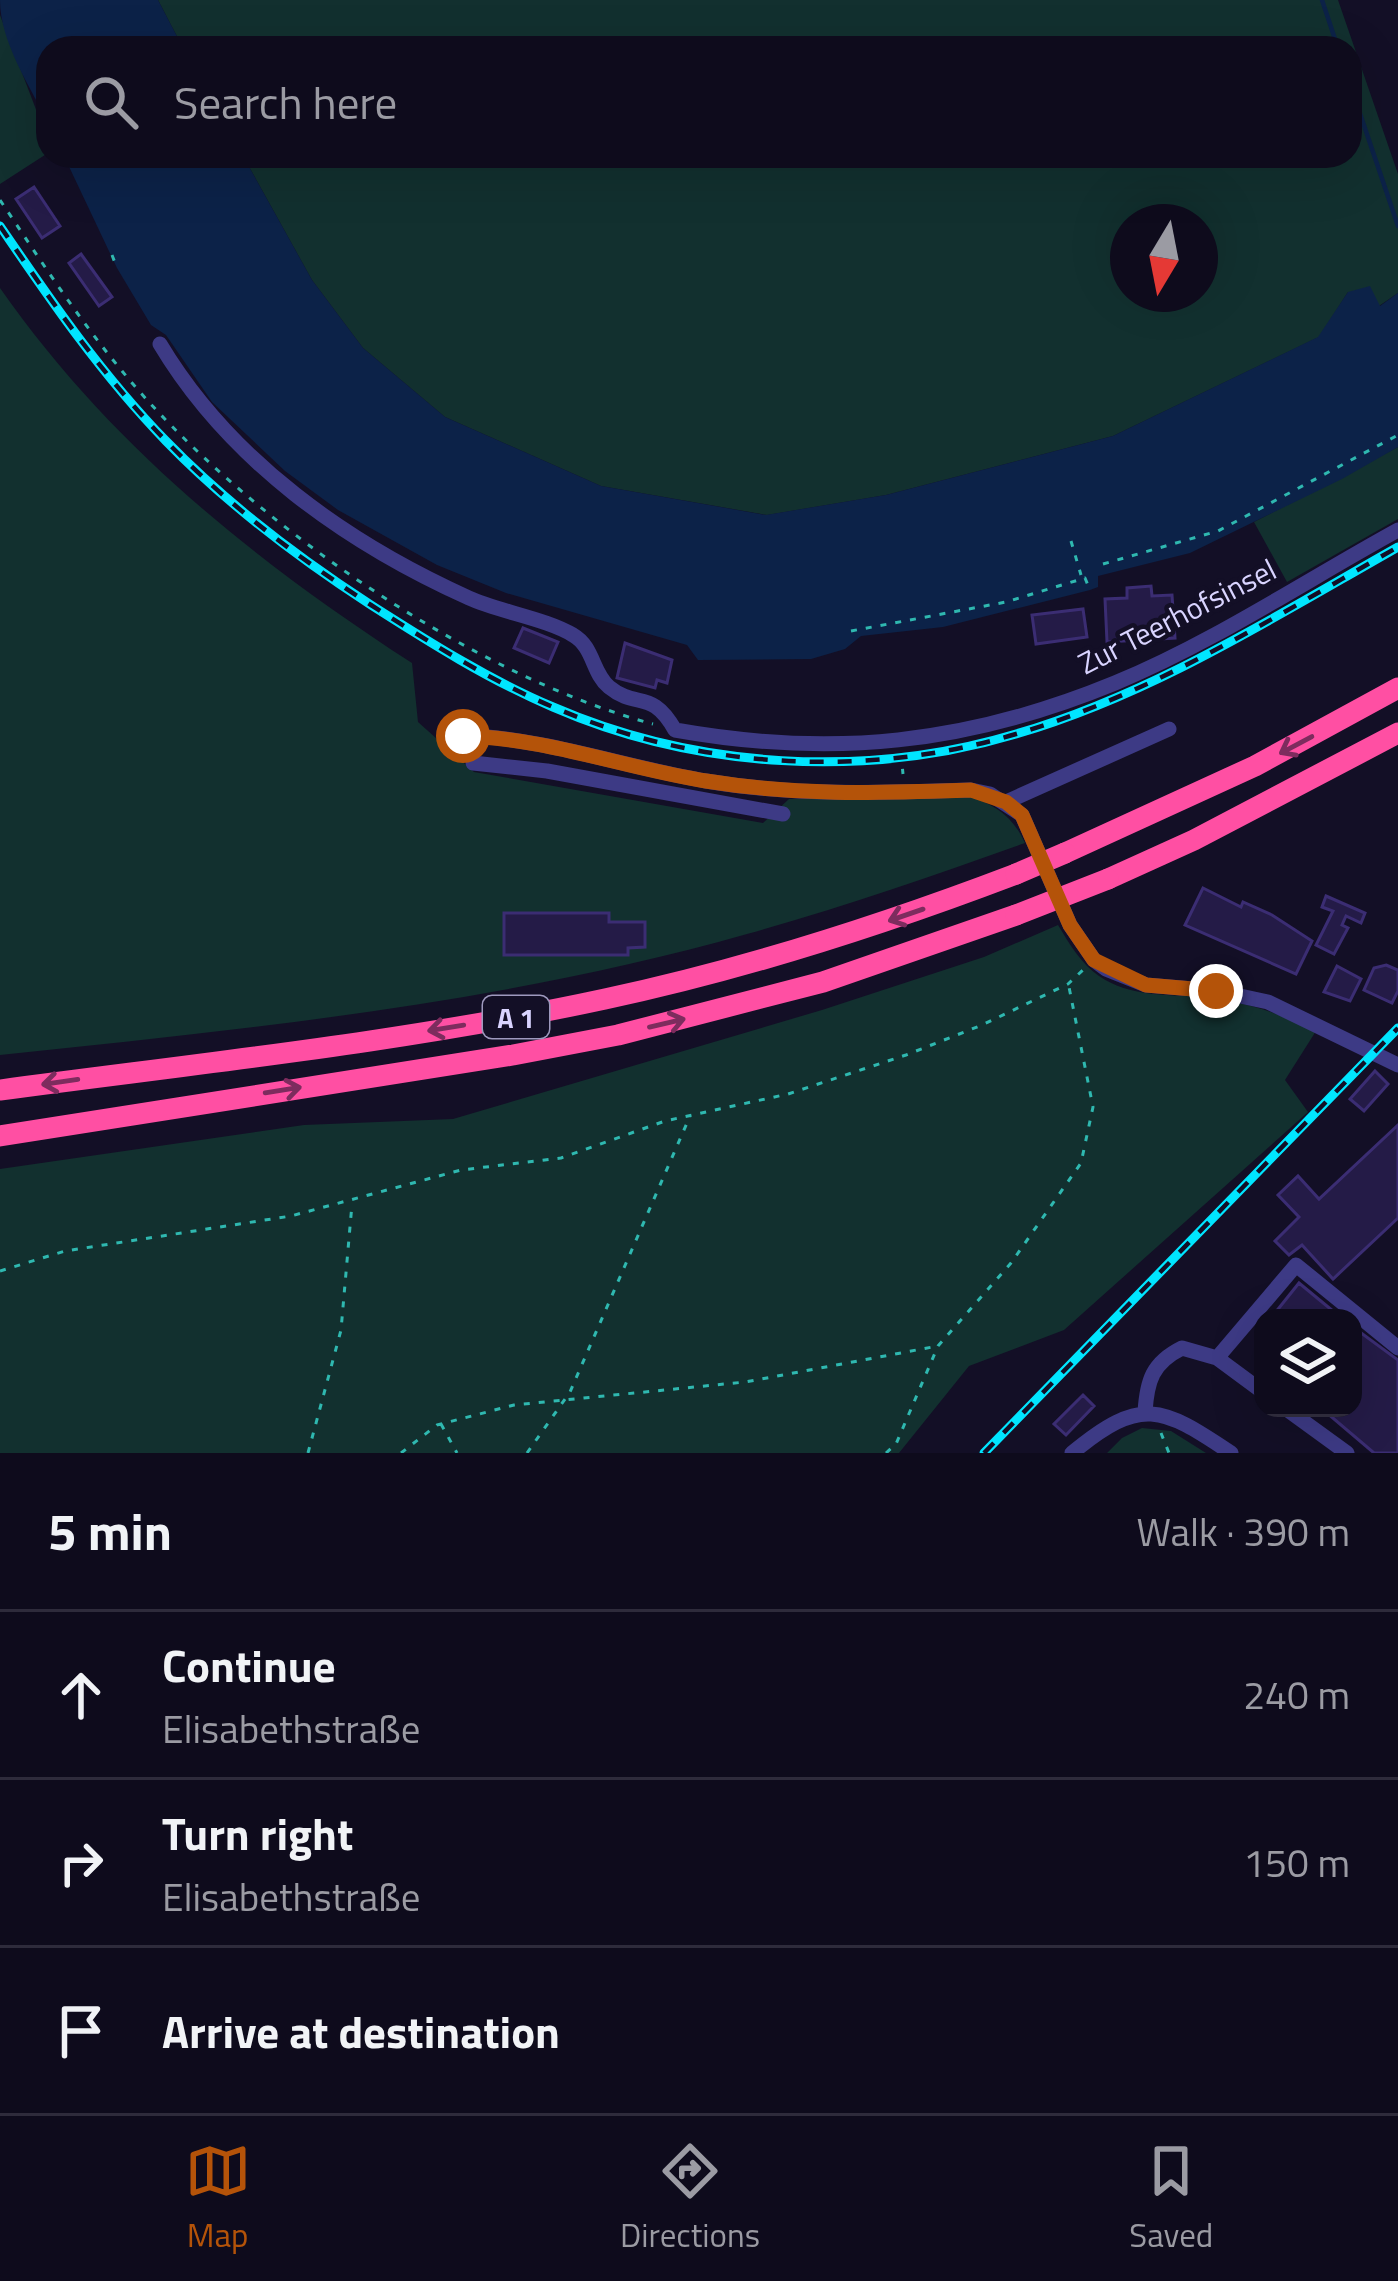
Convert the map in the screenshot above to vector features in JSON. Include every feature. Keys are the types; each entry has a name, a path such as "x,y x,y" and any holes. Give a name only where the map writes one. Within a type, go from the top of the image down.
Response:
{"highway":[{"name":"A 1","path":"0,1090 369,1040 609,999 809,947 1016,874 1162,812 1398,688"},
{"name":"A 1","path":"0,1132 513,1055 618,1035 823,982 1108,879 1194,840 1398,733"}],"street":[{"name":"Zur Teerhofsinsel","path":"160,344 205,408 286,488 339,527 439,584 501,613 574,635 588,647 603,681 613,691 658,705 675,730 794,746 899,740 1024,716 1118,682 1199,642 1398,530"},
{"path":"1006,802 1169,729"},
{"path":"455,739 536,742 662,772 768,790 856,796 971,790 1006,802 1022,815 1070,925 1094,960 1146,985 1216,991 1268,1002 1398,1065"},
{"path":"473,763 547,771 783,814"},
{"path":"1217,1358 1296,1265 1398,1348"},
{"path":"1145,1412 1147,1383 1162,1358 1182,1348 1217,1358 1254,1385"},
{"path":"1072,1453 1107,1426 1145,1412 1174,1417 1231,1453"},
{"path":"1298,1417 1347,1453"}],"path":[{"path":"112,255 117,268"},
{"path":"1102,564 1218,531 1398,436"},
{"path":"1218,531 1222,539"},
{"path":"1071,542 1081,575"},
{"path":"850,631 1006,602 1085,578 1090,590"},
{"path":"899,740 904,792"},
{"path":"0,1271 65,1251 291,1216 461,1170 561,1158 691,1114 788,1094 982,1025 1068,984 1094,960"},
{"path":"886,1453 896,1444 938,1346 1011,1263 1081,1163 1093,1107 1068,984"},
{"path":"527,1453 566,1398 691,1114"},
{"path":"308,1453 341,1330 352,1202"},
{"path":"401,1453 441,1424 514,1405 746,1382 938,1346"},
{"path":"441,1424 457,1453"}],"green space":[{"path":"158,0 1338,0 1350,36 177,36"},
{"path":"0,15 36,110 36,161 0,184"},
{"path":"1362,70 1398,174 1398,293 1379,306 1348,292 1319,337 1113,436 886,495 767,515 601,486 445,417 363,348 312,280 250,168 1362,168"},
{"path":"0,288 88,398 187,495 296,583 412,663 418,722 474,772 763,823 789,799 970,796 1003,813 1025,843 782,924 563,978 376,1011 0,1055"},
{"path":"1398,447 1398,519 1287,582 1254,522"},
{"path":"1058,925 1087,966 1123,988 1245,1005 1316,1031 1285,1080 1308,1112 1064,1330 969,1366 899,1453 0,1453 0,1169 304,1125 453,1119 822,1010 984,957"},
{"path":"1142,1428 1171,1431 1206,1453 1107,1453"}],"water":[{"path":"0,0 158,0 177,36 36,36 36,100 10,48"},
{"path":"70,168 250,168 312,280 363,348 445,417 601,486 766,515 886,495 1113,436 1318,337 1348,292 1370,286 1380,306 1398,293 1398,447 1190,553 1098,576 1098,587 1090,590 943,627 861,636 845,649 811,659 698,660 687,645 506,593 437,565 338,510 285,471 212,402 166,335 151,325 117,268"}],"building":[{"path":"34,187 60,226 42,238 16,199"},
{"path":"81,254 112,297 99,306 69,263"},
{"path":"1151,586 1152,596 1172,595 1175,638 1107,642 1105,599 1127,598 1127,588"},
{"path":"1083,609 1087,637 1036,644 1032,615"},
{"path":"523,628 558,642 549,663 514,648"},
{"path":"625,643 672,660 667,683 657,680 655,688 617,678"},
{"path":"1203,888 1241,907 1243,902 1272,915 1312,941 1296,974 1185,925"},
{"path":"1326,896 1365,913 1361,923 1346,916 1342,925 1348,928 1334,954 1316,945 1333,911 1322,907"},
{"path":"504,913 609,913 609,922 645,922 645,947 628,948 628,955 504,955"},
{"path":"1386,965 1398,970 1398,991 1392,1003 1364,990 1374,968"},
{"path":"1337,966 1361,979 1350,1001 1324,992"},
{"path":"1375,1071 1388,1084 1364,1111 1350,1099"},
{"path":"1398,1125 1398,1218 1333,1279 1302,1245 1289,1255 1275,1241 1299,1217 1278,1195 1298,1176 1319,1199"},
{"path":"1299,1283 1331,1309 1278,1309"},
{"path":"1362,1334 1398,1360 1398,1453 1374,1453 1332,1417 1362,1417"},
{"path":"1083,1395 1094,1406 1066,1435 1054,1424"}],"waterway":[{"path":"1322,0 1334,36"},
{"path":"1362,120 1398,226"}],"railway":[{"path":"0,226 120,390 190,464 264,529 371,605 483,673 553,707 665,744 723,755 841,762 959,748 1016,734 1164,676 1398,547"},
{"path":"984,1453 1398,1028"}],"route":[{"path":"463,736 559,746 662,772 768,790 856,796 971,790 990,794 1022,815 1070,925 1094,960 1146,985 1216,991"}]}
